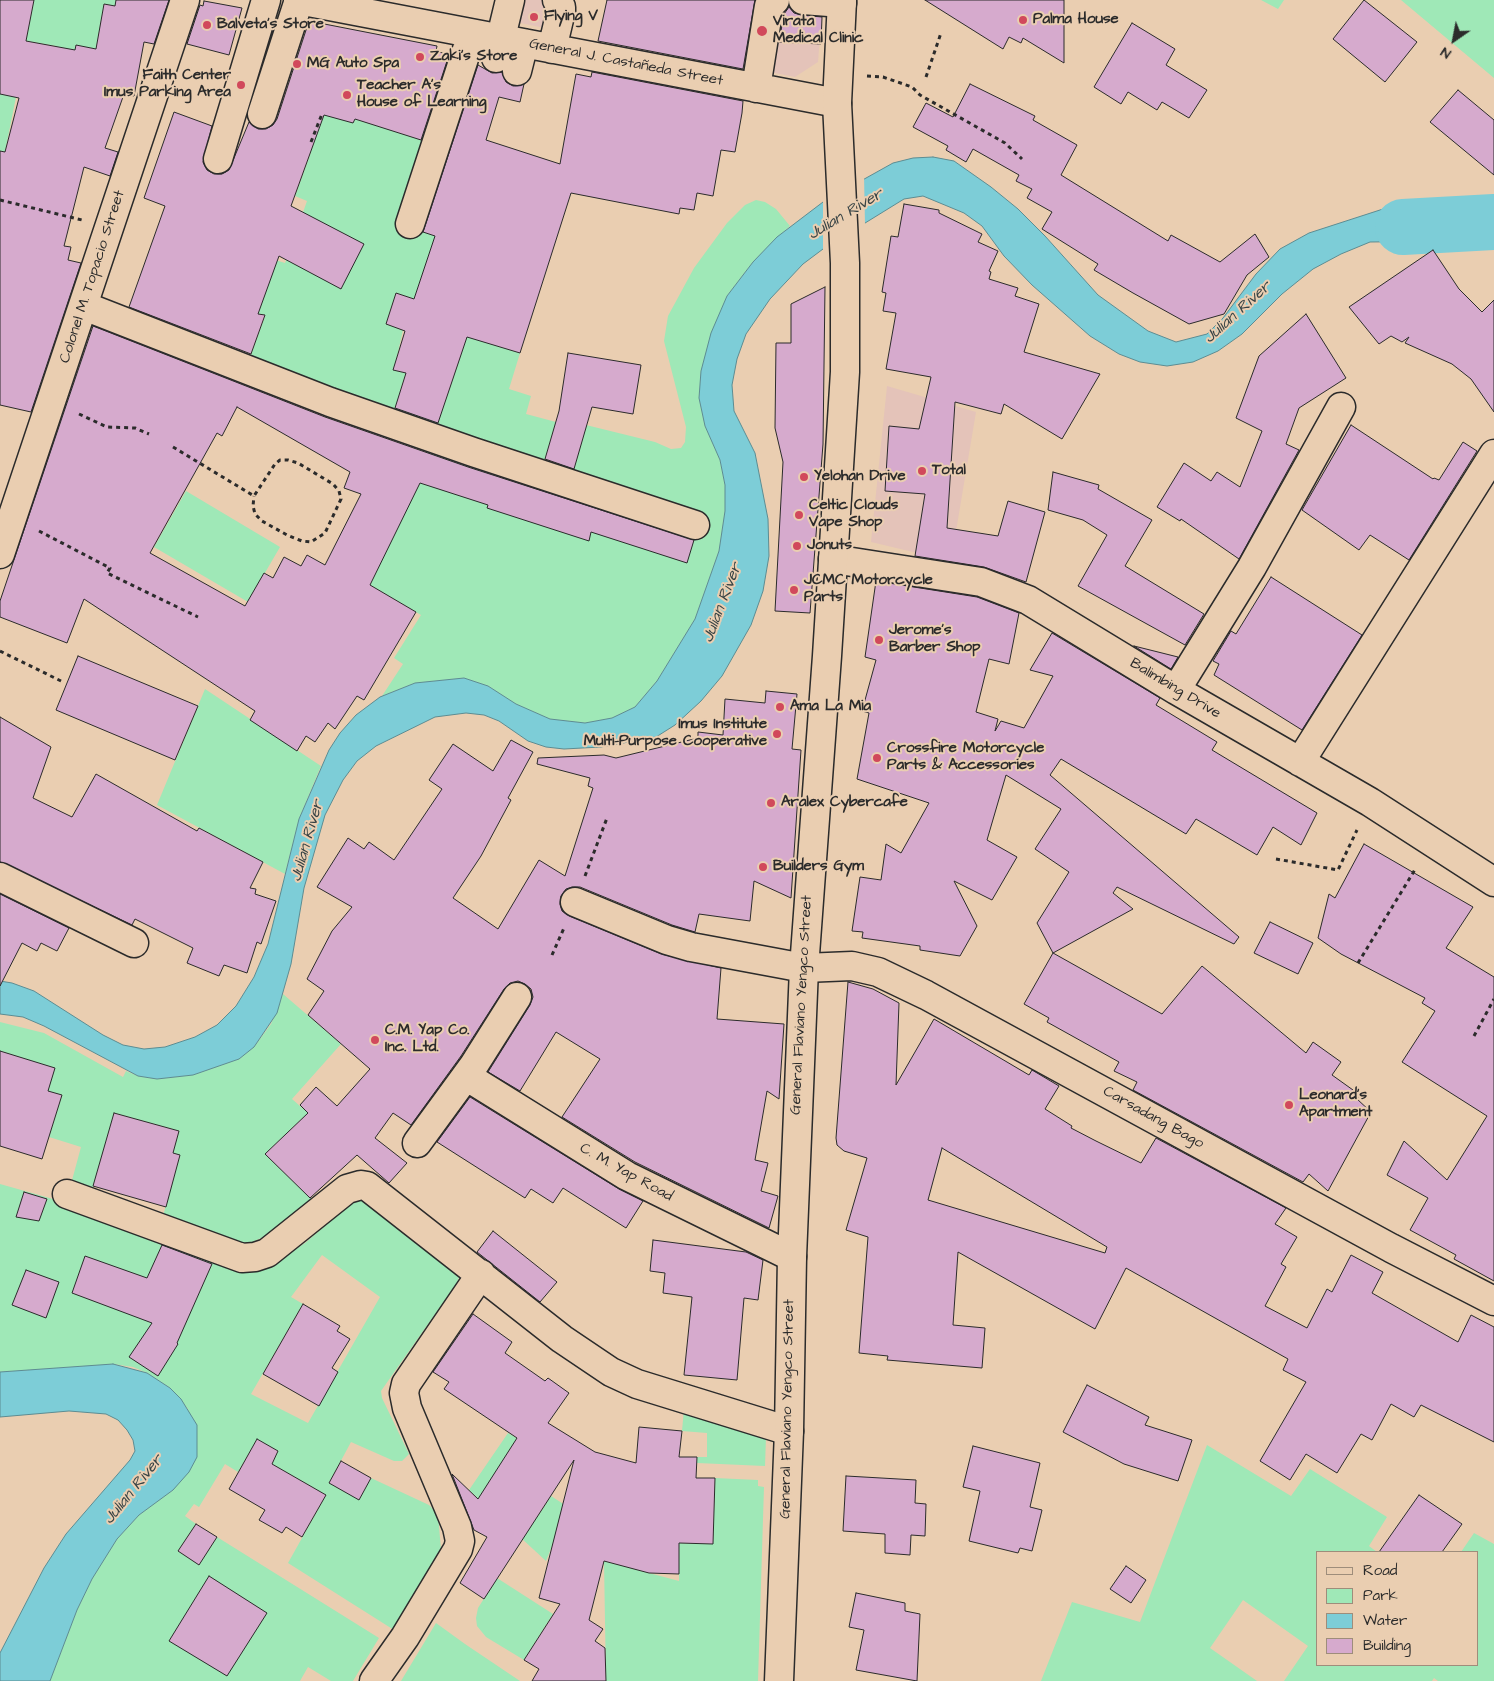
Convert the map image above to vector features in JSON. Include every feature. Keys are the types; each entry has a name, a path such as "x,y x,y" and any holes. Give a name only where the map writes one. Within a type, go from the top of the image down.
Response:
{"street":[{"name":"Colonel M. Topacio Street","path":"0,554 185,0"},
{"path":"218,159 266,0"},
{"path":"262,114 298,0"},
{"name":"General J. Castañeda Street","path":"298,0 460,38 510,53 562,58 756,88 836,103"},
{"path":"510,0 510,53"},
{"path":"557,0 562,7 562,58"},
{"path":"756,88 769,6 776,0"},
{"path":"803,0 842,2"},
{"name":"General Flaviano Yengco Street","path":"779,1681 792,1257 804,968 845,372 845,263 836,103 836,74 842,2"},
{"path":"410,224 460,38"},
{"path":"84,306 330,402 473,452 695,525"},
{"path":"1176,690 1252,567 1341,407"},
{"path":"1300,762 1494,454"},
{"name":"Balimbing Drive","path":"833,559 981,582 997,587 1044,609 1176,690 1370,802 1494,882"},
{"path":"0,877 134,943"},
{"name":"Carsadang Bago","path":"575,902 667,940 691,947 804,968 852,966 878,972 926,995 1391,1248 1494,1301"},
{"path":"417,1143 466,1076 517,998"},
{"name":"C. M. Yap Road","path":"466,1076 627,1176 792,1257"},
{"path":"68,1194 242,1258 255,1257 267,1253 347,1189 360,1185 374,1189 568,1344 611,1372 638,1384 788,1432"},
{"path":"374,1681 406,1636 458,1549 460,1541 457,1527 407,1408 404,1392 406,1384 481,1274"}],"path":[{"path":"926,77 941,33"},
{"path":"836,74 883,77 912,87 920,95 1005,143 1022,159"},
{"path":"311,142 322,114"},
{"path":"0,200 110,227"},
{"path":"52,400 107,426 135,428 149,434"},
{"path":"173,447 254,496"},
{"path":"280,460 288,460 333,484 339,491 341,498 325,533 310,542 287,535 262,521 255,514 253,506 254,496 274,464 280,460"},
{"path":"12,518 110,568 107,573 198,617"},
{"path":"0,651 63,682"},
{"path":"1276,859 1338,870 1370,802"},
{"path":"1358,963 1433,842"},
{"path":"1474,1036 1494,998"}],"shaded area":[{"name":"Flying V","path":"500,0 575,0 569,33 496,18"},
{"name":"Virata Medical Clinic","path":"705,0 823,0 818,62 795,77 700,58"},
{"name":"Total","path":"887,386 976,412 951,561 871,542"}],"green space":[{"path":"34,0 116,0 115,6 104,4 96,49 69,84 50,81 56,46 26,41"},
{"path":"1261,0 1284,0 1278,9"},
{"path":"1401,0 1494,0 1494,78"},
{"path":"0,89 16,97 5,152 0,151"},
{"path":"290,105 355,119 429,142 415,230 453,240 442,280 423,273 414,299 396,293 386,324 403,330 394,370 406,373 400,391 444,405 467,336 520,353 509,389 531,396 526,414 556,422 543,466 572,474 586,425 655,442 671,449 681,448 685,442 686,427 664,341 668,316 694,268 727,223 745,205 756,200 765,202 776,209 790,226 753,262 727,296 701,371 699,398 705,426 720,460 725,485 725,511 719,551 695,619 657,681 635,707 612,718 585,723 550,719 516,704 488,686 464,678 415,683 382,696 403,664 394,658 421,615 370,585 417,482 430,443 244,374 265,316 258,314 266,257 285,263 307,201 295,196 311,152"},
{"path":"186,491 280,547 248,602 154,547"},
{"path":"205,689 321,766 299,819 285,874 157,805"},
{"path":"283,994 341,1044 292,1099 308,1113 265,1154 313,1200 268,1235 250,1243 232,1243 163,1216 180,1155 173,1153 179,1131 114,1113 92,1191 71,1184 81,1147 49,1137 62,1095 48,1091 0,1051 0,1022 44,1033 123,1077 126,1071 138,1076 157,1079 193,1075 239,1059 254,1047 271,1024"},
{"path":"0,1184 276,1262 305,1243 355,1200 364,1198 457,1270 459,1277 457,1283 381,1391 382,1398 409,1454 402,1461 394,1461 351,1442 329,1483 359,1499 371,1478 429,1505 438,1514 441,1550 394,1630 288,1563 326,1495 272,1464 278,1451 257,1440 238,1472 225,1464 199,1507 194,1504 185,1516 196,1524 178,1551 199,1565 217,1537 379,1638 353,1681 331,1681 308,1667 300,1681 50,1681 77,1610 92,1579 117,1539 139,1515 173,1490 188,1409 170,1388 147,1373 133,1367 113,1364 0,1372","holes":["322,1255 380,1297 308,1423 251,1394 303,1304 291,1297"]},
{"path":"684,1409 766,1437 765,1466 697,1463 697,1457 707,1457 707,1433 682,1431"},
{"path":"508,1433 517,1438 488,1484 538,1516 551,1496 568,1507 546,1561 469,1490"},
{"path":"1207,1445 1291,1496 1310,1469 1387,1517 1369,1546 1376,1551 1316,1551 1316,1666 1479,1666 1479,1551 1462,1551 1474,1533 1494,1544 1494,1681 1438,1681 1434,1678 1432,1681 1284,1681 1308,1646 1243,1600 1210,1648 1257,1681 1041,1681 1072,1602 1140,1622"},
{"path":"715,1478 758,1480 758,1486 764,1487 758,1681 606,1681 604,1561 679,1581 679,1543 713,1544"},
{"path":"497,1578 553,1614 524,1660 486,1637 477,1626 478,1608"},
{"path":"436,1623 465,1644 520,1681 401,1681"}],"water":[{"path":"933,157 954,161 991,187 1018,209 1045,236 1098,295 1148,331 1176,342 1207,334 1223,318 1256,274 1280,249 1309,233 1383,209 1429,209 1479,204 1482,237 1448,241 1370,242 1341,254 1313,269 1282,294 1242,334 1218,351 1193,362 1167,366 1140,362 1119,354 1090,336 1032,285 1004,256 982,226 964,213 923,196 904,199 823,249 803,264 770,299 746,334 737,359 732,385 734,411 755,453 768,519 769,556 763,591 751,625 722,676 701,701 675,725 656,737 601,747 564,749 546,747 528,741 499,721 484,715 466,713 435,717 376,746 357,761 343,780 325,815 304,888 291,964 277,1013 254,1047 239,1059 193,1075 157,1079 138,1076 44,1026 23,1017 0,1014 0,981 34,991 103,1035 123,1045 144,1049 165,1047 195,1037 217,1025 236,1006 254,977 268,944 299,819 329,750 340,733 356,715 380,697 415,683 464,678 488,686 516,704 550,719 585,723 612,718 635,707 657,681 695,619 719,551 725,511 725,485 720,460 705,426 699,398 701,371 711,333 727,296 753,262 777,237 823,202 893,163 913,158"},
{"path":"113,1364 147,1373 170,1388 181,1399 197,1425 197,1457 189,1472 173,1490 139,1515 117,1539 92,1579 77,1610 50,1681 0,1681 0,1653 44,1568 66,1534 130,1460 135,1451 133,1440 127,1430 118,1420 106,1414 69,1411 0,1417 0,1372"}],"pier":[{"path":"864,175 865,225 823,252 823,199"}],"building":[{"path":"0,0 34,0 26,41 75,50 76,45 96,49 104,4 115,6 116,0 169,0 154,44 144,42 134,96 124,94 105,148 118,152 110,176 84,167 64,246 71,247 68,260 81,263 31,412 0,405 0,151 5,152 19,98 0,94"},
{"path":"607,0 755,0 743,69 598,41"},
{"name":"Palma House","path":"925,0 1064,0 1064,63 1023,38 1021,43 1009,37 1003,49"},
{"path":"1364,0 1417,42 1385,82 1333,39"},
{"path":"204,1 242,8 229,55 187,44 200,5 203,6"},
{"path":"789,7 794,13 822,17 821,44 779,42 784,14"},
{"path":"309,21 437,46 436,51 449,55 421,140 355,119 353,123 324,115 291,206 364,244 341,289 279,256 258,314 265,315 251,354 129,307 165,206 144,198 174,112 212,126 203,162 207,170 214,174 222,174 229,170 249,122 258,129 266,129 273,125 277,119"},
{"path":"1132,23 1175,49 1166,65 1207,90 1189,118 1162,102 1157,110 1128,92 1121,104 1094,87"},
{"path":"478,65 492,73 502,72 506,82 513,86 524,84 520,102 499,97 486,140 560,164 576,74 591,77 592,72 743,101 742,113 735,152 721,150 713,196 697,193 694,210 680,208 679,214 571,193 520,353 467,337 438,423 395,408 406,373 393,370 405,331 386,324 396,293 414,299 435,236 423,232"},
{"path":"970,84 1035,116 1033,120 1077,145 1061,175 1168,241 1171,235 1220,262 1255,234 1269,257 1247,275 1224,314 1189,324 1133,293 1094,270 1098,264 1042,229 1052,212 1027,198 1032,189 1016,181 1019,175 973,149 966,162 946,150 948,146 913,127 926,103 953,117"},
{"path":"1458,90 1494,120 1494,175 1430,122"},
{"path":"904,204 939,210 939,213 982,234 978,242 998,251 989,271 991,272 989,279 1018,288 1015,296 1039,304 1024,352 1100,374 1062,439 1004,404 1001,414 955,402 947,528 998,536 1008,501 1045,512 1026,582 984,567 915,556 925,494 885,491 889,426 919,429 931,377 886,369 896,313 883,311 886,293 882,292 891,236 898,237"},
{"path":"1433,250 1459,289 1482,312 1494,300 1494,412 1471,379 1452,364 1405,343 1409,337 1402,342 1391,336 1379,344 1349,307"},
{"path":"825,287 823,444 810,613 775,611 783,462 775,428 776,343 791,343 791,304"},
{"path":"1306,314 1346,378 1299,408 1286,444 1299,450 1239,559 1181,519 1180,521 1157,507 1184,463 1211,481 1217,472 1240,487 1262,431 1236,418 1259,356"},
{"path":"93,326 325,417 468,467 694,540 687,563 591,532 589,541 487,508 488,505 420,483 370,585 416,612 364,700 357,696 335,729 328,723 315,742 306,736 297,751 250,720 255,711 84,599 67,643 0,617 0,601","holes":["237,407 350,472 344,488 361,494 325,565 307,555 301,566 284,557 273,578 264,573 245,606 150,553 217,433 222,436"]},
{"path":"568,353 641,365 633,414 592,407 574,469 545,459 559,411"},
{"path":"1351,425 1433,479 1439,480 1463,442 1477,451 1409,560 1370,535 1359,550 1302,510"},
{"path":"1053,472 1099,485 1098,489 1152,520 1125,566 1204,614 1185,645 1078,586 1107,535 1083,520 1048,510"},
{"path":"1271,577 1362,635 1302,730 1214,675 1219,664 1213,661 1231,631 1236,634"},
{"path":"876,581 977,597 1019,613 1009,664 989,659 976,712 998,719 995,731 1001,721 1024,728 1053,676 1030,670 1052,633 1160,698 1156,705 1217,742 1212,750 1317,813 1301,845 1273,827 1257,855 1196,819 1186,834 1061,759 1050,775 1239,937 1234,944 1117,887 1113,893 1133,909 1053,953 1037,923 1069,872 1035,849 1061,809 1006,775 987,840 1017,857 992,900 954,881 977,926 960,956 920,950 920,946 862,938 863,932 852,931 860,877 881,880 886,844 901,853 929,803 857,779 869,713 862,711 876,660 865,657"},
{"path":"1134,646 1178,657 1171,669"},
{"path":"78,656 198,706 175,760 56,710"},
{"path":"766,691 797,694 792,749 801,750 791,898 754,881 750,921 699,914 695,932 672,925 580,887 566,889 561,896 560,904 562,911 569,916 661,954 721,968 717,1019 784,1024 779,1099 767,1091 755,1160 768,1163 761,1191 778,1196 769,1228 635,1162 562,1117 600,1059 556,1032 520,1091 488,1072 530,1005 533,997 531,989 518,981 510,983 504,989 461,1056 411,1125 393,1113 375,1138 407,1163 389,1183 357,1155 310,1198 265,1154 308,1113 300,1105 316,1087 337,1106 370,1069 308,1015 324,991 307,979 332,931 352,907 317,887 348,838 364,849 369,842 394,860 442,789 429,780 453,744 493,771 511,740 533,752 508,798 511,800 481,856 453,898 498,929 539,860 565,876 593,788 588,786 590,778 537,764 538,758 604,755 616,758 698,738 698,732 723,735 725,699 765,703"},
{"path":"0,717 51,747 33,798 72,817 96,774 197,831 199,828 263,862 250,888 256,889 255,894 276,901 261,944 257,942 247,973 224,965 219,976 187,963 193,948 135,919 132,925 0,862"},
{"path":"1364,844 1473,907 1446,948 1494,977 1494,1281 1454,1259 1456,1255 1410,1230 1428,1198 1387,1175 1404,1141 1447,1180 1487,1116 1402,1062 1435,1011 1422,1003 1425,998 1341,954 1318,938 1329,894 1335,898"},
{"path":"0,894 69,928 57,951 41,943 37,951 22,943 0,986"},
{"path":"1270,922 1313,943 1298,974 1254,953"},
{"path":"1053,953 1162,1014 1202,966 1306,1053 1313,1042 1341,1062 1332,1075 1360,1095 1357,1099 1371,1112 1328,1191 1309,1174 1303,1182 1133,1090 1137,1082 1114,1071 1119,1062 1047,1022 1049,1018 1024,1004"},
{"path":"848,982 873,989 899,1003 896,1085 934,1019 1029,1075 1032,1070 1059,1086 1045,1109 1072,1126 1071,1128 1141,1163 1156,1138 1286,1208 1275,1224 1297,1237 1281,1264 1286,1267 1265,1306 1307,1328 1327,1289 1332,1292 1351,1255 1383,1272 1372,1293 1458,1342 1471,1315 1494,1327 1494,1442 1421,1405 1414,1417 1391,1404 1372,1440 1361,1434 1337,1473 1306,1454 1290,1480 1260,1461 1306,1382 1283,1370 1288,1359 1126,1268 1095,1329 958,1252 953,1325 985,1328 982,1368 887,1360 888,1356 859,1353 868,1237 846,1230 867,1158 844,1151 837,1145","holes":["942,1148 1107,1247 1105,1253 928,1200"]},
{"path":"0,1051 55,1068 48,1091 62,1095 42,1159 0,1146"},
{"path":"470,1097 619,1189 643,1201 626,1228 563,1188 553,1203 531,1189 525,1198 437,1142"},
{"path":"114,1113 179,1131 173,1153 180,1155 166,1207 93,1186"},
{"path":"24,1192 47,1199 39,1221 16,1217"},
{"path":"493,1231 557,1282 540,1302 477,1252"},
{"path":"653,1240 746,1252 763,1260 758,1300 744,1298 737,1380 684,1375 692,1297 663,1293 665,1273 650,1271"},
{"path":"162,1245 212,1264 178,1344 158,1376 129,1357 152,1323 72,1293 85,1256 147,1278"},
{"path":"26,1270 59,1282 46,1318 12,1305"},
{"path":"303,1304 340,1326 337,1331 350,1339 332,1368 338,1372 319,1406 263,1374"},
{"path":"473,1314 512,1342 505,1353 545,1381 548,1378 569,1393 548,1423 595,1452 636,1463 639,1427 682,1431 679,1457 697,1457 696,1478 715,1478 713,1544 679,1543 679,1574 649,1573 604,1561 589,1620 603,1629 595,1641 605,1648 606,1681 532,1681 539,1669 524,1660 560,1604 539,1598 574,1460 484,1599 460,1583 487,1537 474,1530 452,1474 478,1499 517,1438 444,1389 449,1382 433,1372"},
{"path":"1087,1385 1149,1417 1145,1425 1192,1440 1178,1481 1124,1464 1063,1432"},
{"path":"257,1439 278,1451 272,1464 326,1495 302,1537 286,1527 282,1533 259,1520 265,1510 229,1489"},
{"path":"973,1446 1040,1463 1030,1507 1042,1510 1032,1551 1020,1548 1018,1553 969,1541 980,1491 963,1487"},
{"path":"341,1461 371,1478 359,1500 329,1483"},
{"path":"846,1476 916,1480 915,1503 926,1504 925,1536 911,1535 910,1555 885,1553 885,1534 843,1531"},
{"path":"1419,1495 1462,1524 1443,1551 1380,1551"},
{"path":"196,1524 217,1537 199,1565 178,1551"},
{"path":"1126,1566 1146,1580 1131,1603 1110,1589"},
{"path":"209,1576 267,1613 227,1676 169,1641"},
{"path":"856,1593 905,1603 905,1611 920,1614 917,1681 856,1670 864,1630 849,1627"}],"waterway":[{"name":"Julian River","path":"1403,227 1494,222"}],"place":[{"name":"Flying V","path":"534,17"},
{"name":"Palma House","path":"1023,20"},
{"name":"Balveta's Store","path":"207,25"},
{"name":"Virata Medical Clinic","path":"762,31"},
{"name":"Zaki's Store","path":"420,57"},
{"name":"MG Auto Spa","path":"297,64"},
{"name":"Faith Center Imus Parking Area","path":"241,85"},
{"name":"Teacher A's House of Learning","path":"347,95"},
{"name":"Total","path":"922,471"},
{"name":"Yelohan Drive","path":"804,477"},
{"name":"Celtic Clouds Vape Shop","path":"799,515"},
{"name":"Jonuts","path":"797,546"},
{"name":"JCMC Motorcycle Parts","path":"794,590"},
{"name":"Jerome’s Barber Shop","path":"879,640"},
{"name":"Ama La Mia","path":"780,707"},
{"name":"Imus Institute Multi-Purpose Cooperative","path":"777,734"},
{"name":"Crossfire Motorcycle Parts & Accessories","path":"877,758"},
{"name":"Aralex Cybercafe","path":"771,803"},
{"name":"Builders Gym","path":"763,867"},
{"name":"C.M. Yap Co. Inc. Ltd.","path":"375,1040"},
{"name":"Leonard's Apartment","path":"1289,1105"}]}
